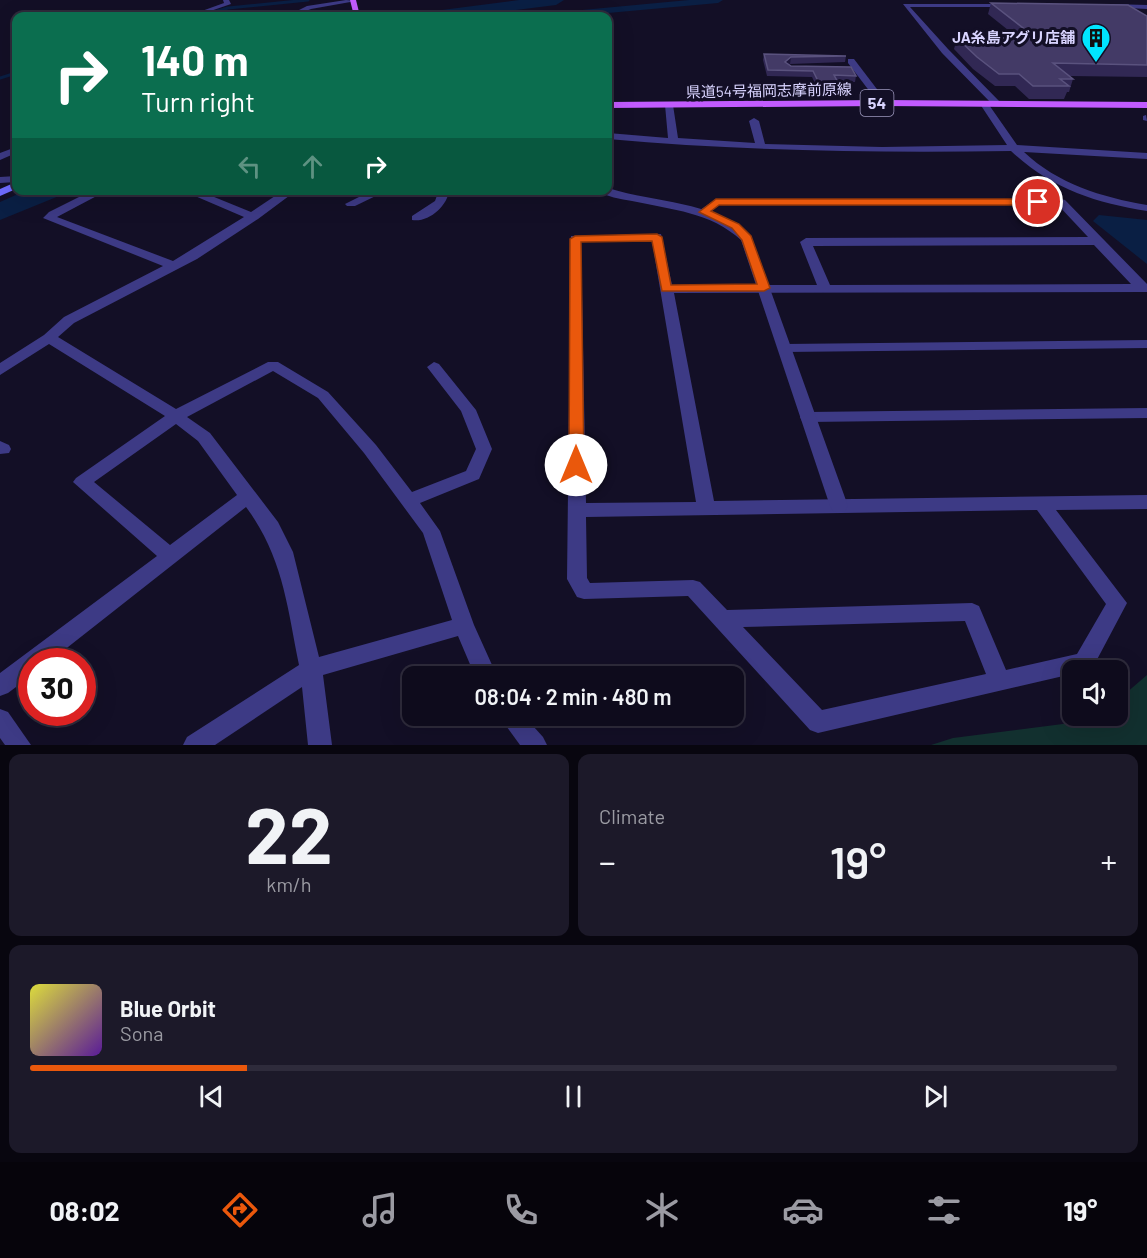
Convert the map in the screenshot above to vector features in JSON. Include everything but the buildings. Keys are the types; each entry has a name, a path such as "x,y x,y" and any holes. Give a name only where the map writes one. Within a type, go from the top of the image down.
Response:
{"main road":[{"name":"県道54号福岡志摩前原線","path":"612,105 883,103 1147,105"}],"street":[{"path":"203,12 228,4 226,0"},
{"path":"298,12 309,7 353,1"},
{"path":"997,104 904,5 1013,5"},
{"path":"1105,6 1147,6"},
{"path":"852,66 883,103"},
{"path":"984,104 1014,148 1042,173 1077,191 1126,205 1147,208"},
{"path":"669,105 673,140"},
{"path":"754,121 761,147"},
{"path":"612,136 761,147 882,150 1014,148 1147,156"},
{"path":"612,192 704,212 736,226 747,239 839,506"},
{"path":"93,195 49,218 174,266"},
{"path":"199,195 254,217"},
{"path":"0,370 49,338 69,320 174,266 254,217 284,195"},
{"path":"351,204 372,195"},
{"path":"416,218 440,203 444,195"},
{"path":"704,212 716,202 1061,202 1145,288"},
{"path":"706,508 657,237 575,239 577,579 584,591 693,588 818,722 1084,662 1118,603 1041,503"},
{"path":"824,287 806,242 1097,241"},
{"path":"666,289 1145,288"},
{"path":"49,338 130,390 176,416 204,437 271,527 283,552 295,594 311,669 320,745"},
{"path":"785,348 1147,345"},
{"path":"170,556 82,482 176,416 273,365 323,395 409,500 431,531 464,625 482,666"},
{"path":"409,500 473,476 484,449 468,410 434,368"},
{"path":"808,417 1147,412"},
{"path":"50,648 248,496"},
{"path":"577,510 1147,502"},
{"path":"722,619 972,612 1000,681"},
{"path":"195,745 311,669 464,625"},
{"path":"0,686 18,672"},
{"path":"0,720 19,745"},
{"path":"519,726 535,745"}],"green space":[{"path":"1147,675 1147,745 931,745 953,738 1062,724 1062,726 1128,726 1128,691"}],"water":[{"path":"1099,215 1147,220 1147,264 1093,221"}],"waterway":[{"path":"214,12 228,8 308,0"},
{"path":"464,12 556,0"},
{"path":"592,12 718,0"},
{"path":"0,78 12,74"},
{"path":"0,212 39,195"}],"place":[{"name":"JA糸島アグリ店舗","path":"1096,64"}],"route":[{"path":"576,465 575,239 657,237 666,289 764,288 747,239 736,226 704,212 716,202 1038,202"}]}
